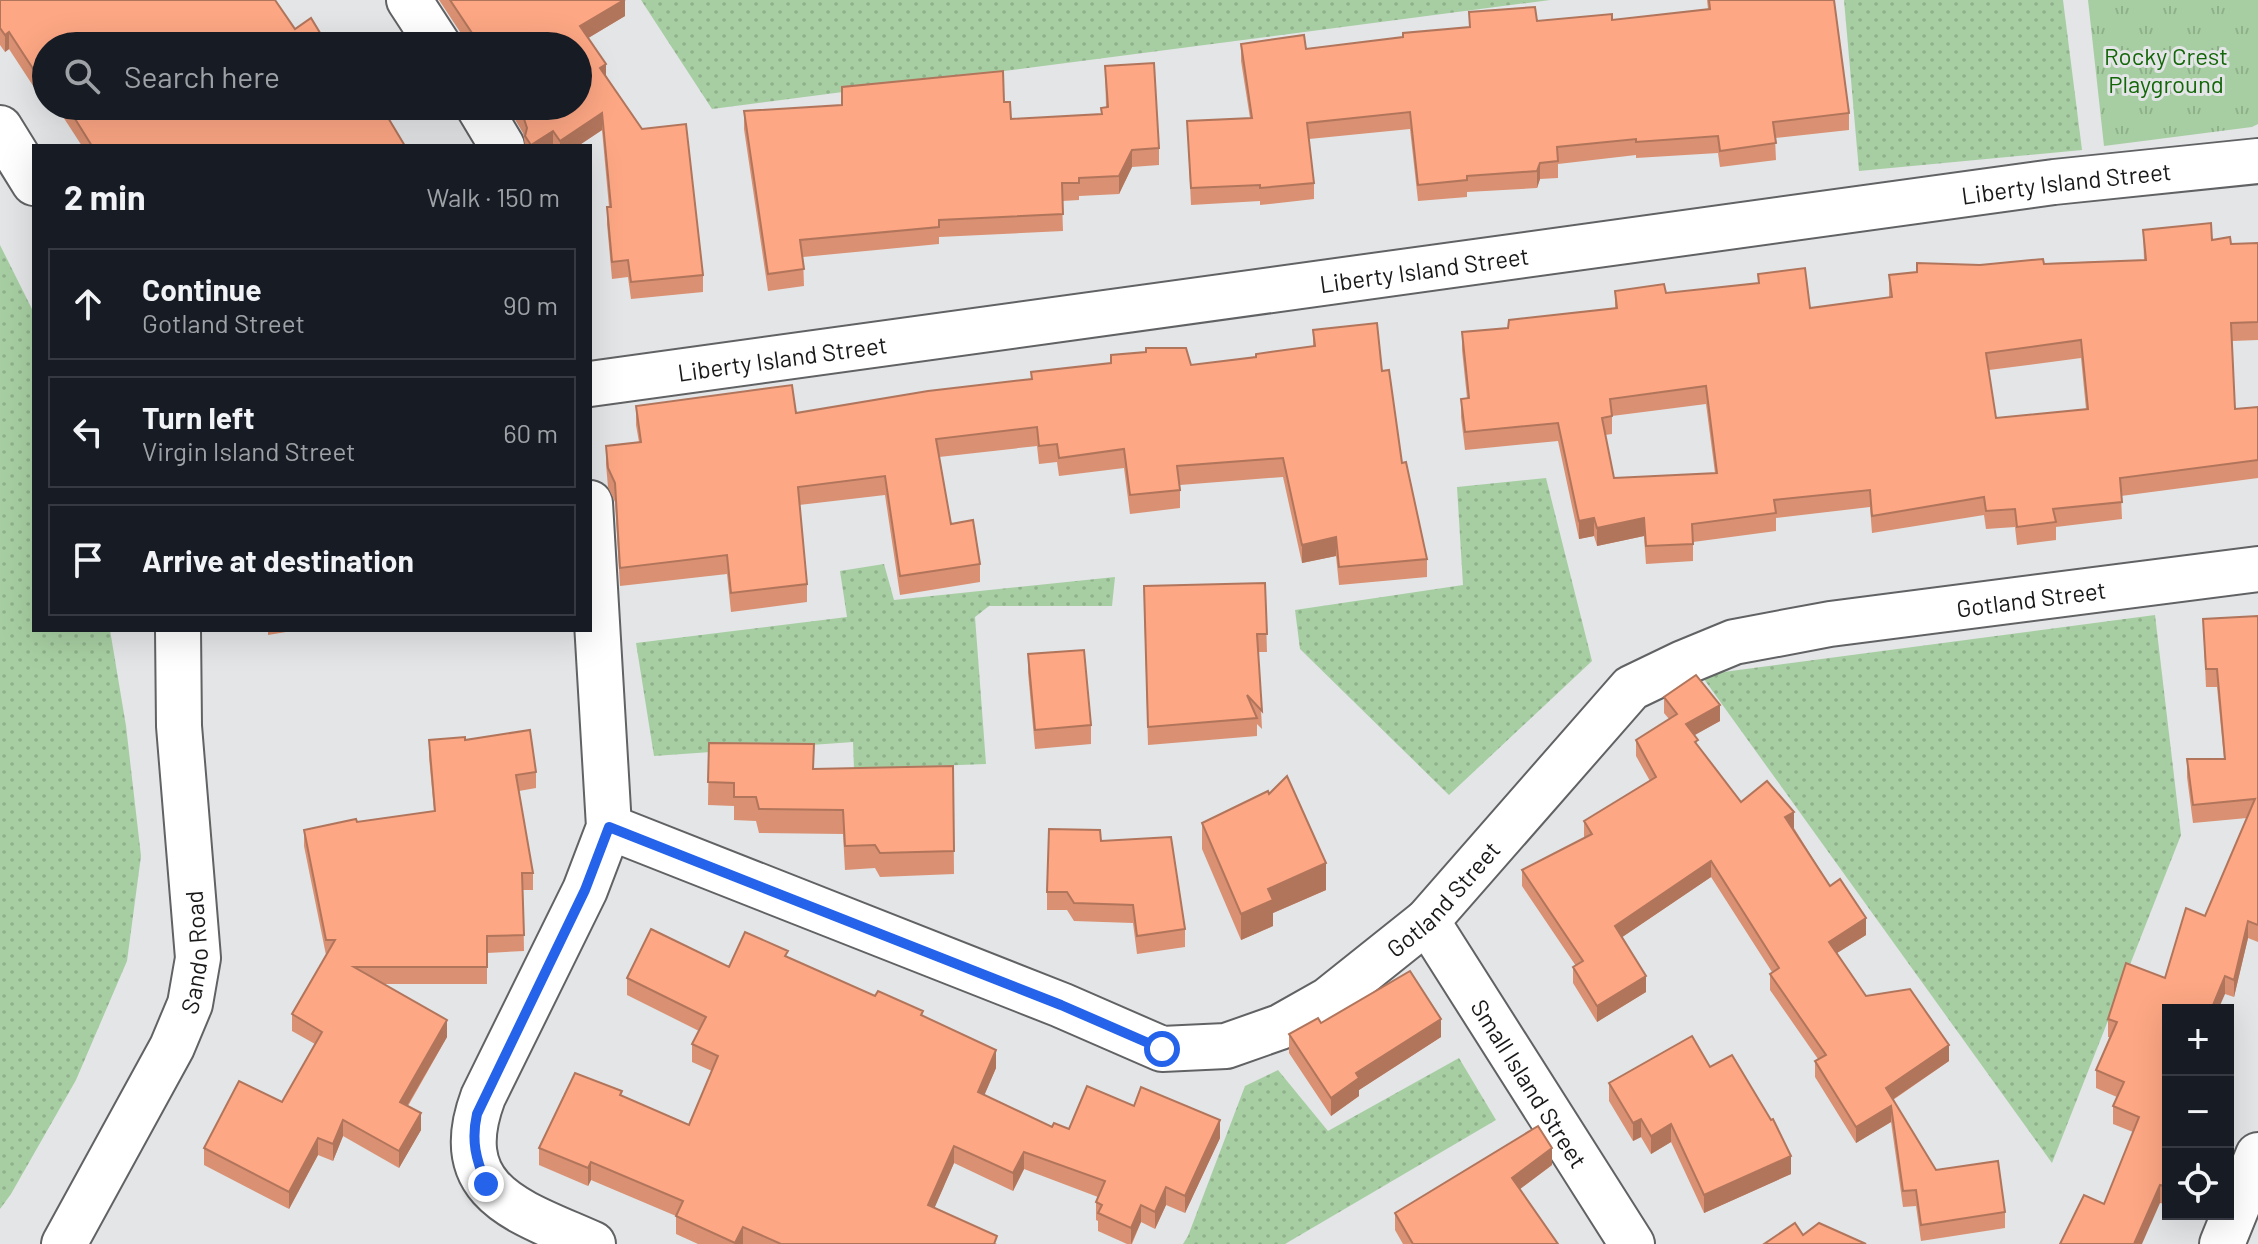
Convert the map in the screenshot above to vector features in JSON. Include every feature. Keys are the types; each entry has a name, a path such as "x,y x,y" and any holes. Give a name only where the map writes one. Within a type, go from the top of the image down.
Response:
{"street":[{"path":"409,0 430,32"},
{"path":"486,120 501,144"},
{"path":"0,128 32,180"},
{"name":"Liberty Island Street","path":"592,384 2039,184 2258,161"},
{"path":"592,537 609,827 585,890 483,1097 473,1133 475,1157 486,1184 510,1207 593,1244"},
{"name":"Gotland Street","path":"609,827 1061,1005 1162,1049 1226,1046 1280,1027 1328,1000 1427,921 1631,688 1683,663 1734,642 1830,624 2258,569"},
{"name":"Sando Road","path":"64,1244 172,1047 190,1004 198,958 179,726 178,632"},
{"name":"Small Island Street","path":"1427,921 1632,1244"},
{"path":"2222,1244 2258,1155"}],"green space":[{"path":"641,0 1550,0 712,109"},
{"path":"1844,0 2063,0 2082,150 1859,171"},
{"name":"Rocky Crest Playground","path":"2088,0 2258,0 2258,124 2104,146"},
{"path":"0,245 32,309 32,632 110,632 126,726 141,856 127,961 76,1080 0,1209"},
{"path":"1546,478 1592,661 1449,795 1300,649 1295,610 1463,585 1457,487"},
{"path":"884,564 894,600 1115,577 1112,606 989,606 975,617 986,764 854,769 853,742 654,756 636,643 847,617 840,571"},
{"path":"2155,615 2181,835 2052,1163 1701,675"},
{"path":"1459,1058 1496,1120 1285,1244 1183,1244 1245,1086 1278,1070 1328,1131"}],"building":[{"path":"0,0 275,0 295,29 311,18 320,32 32,32 32,67 9,32 5,35 0,28"},
{"path":"450,0 624,0 580,26 584,32 471,32"},
{"path":"1709,0 1834,0 1849,113 1773,122 1776,143 1720,151 1718,136 1636,142 1636,139 1557,147 1558,161 1540,163 1537,171 1467,176 1467,180 1418,185 1410,112 1307,123 1314,183 1260,188 1260,185 1191,188 1187,121 1252,118 1241,44 1304,35 1306,49 1403,37 1403,33 1470,27 1469,12 1535,7 1537,21 1612,14 1612,20 1710,9"},
{"path":"592,44 606,64 600,68 642,129 686,124 703,275 631,282 628,260 612,262 607,207 611,207 602,113 592,120"},
{"path":"1154,63 1159,148 1132,150 1119,176 1079,178 1079,183 1062,183 1063,214 939,220 939,227 800,240 804,269 768,274 744,111 842,105 842,87 1003,71 1004,102 1010,102 1011,119 1102,114 1101,108 1108,107 1105,66"},
{"path":"76,120 389,120 404,144 91,144"},
{"path":"524,120 592,120 560,141 553,131 530,144 525,136"},
{"path":"2211,223 2212,240 2230,237 2231,244 2258,243 2258,322 2231,323 2235,409 2258,407 2258,460 2120,478 2122,502 2053,509 2056,522 2017,527 2015,509 1986,511 1984,497 1872,516 1870,490 1774,500 1776,513 1692,524 1693,544 1646,546 1644,518 1597,528 1594,518 1579,521 1558,423 1465,432 1461,399 1469,398 1462,332 1508,328 1509,320 1617,308 1615,291 1664,284 1666,293 1759,283 1758,274 1805,268 1810,308 1892,297 1889,275 1917,272 1917,263 1980,265 2043,259 2044,264 2146,260 2143,230","holes":["2081,340 2088,409 1996,418 1986,353","1706,386 1717,473 1614,478 1602,418 1612,416 1610,399"]},
{"path":"1377,323 1382,371 1389,370 1402,463 1406,462 1427,559 1339,567 1336,537 1302,545 1283,458 1177,466 1180,490 1130,495 1124,449 1059,458 1057,444 1039,446 1037,427 936,439 951,524 973,520 980,564 900,576 885,476 798,487 807,584 731,593 727,555 620,568 615,483 608,468 606,446 641,442 636,406 792,385 796,413 928,391 1032,379 1031,372 1111,363 1111,355 1146,352 1146,348 1186,348 1191,365 1256,357 1256,354 1315,346 1313,330"},
{"path":"1265,583 1267,634 1257,634 1262,711 1247,695 1257,718 1148,727 1144,586"},
{"path":"2258,616 2258,925 2248,921 2234,980 2225,976 2213,1004 2162,1004 2162,1186 2134,1244 2060,1244 2084,1195 2104,1204 2139,1117 2113,1106 2124,1082 2096,1070 2117,1022 2108,1019 2126,963 2165,978 2186,908 2205,916 2255,799 2193,805 2187,759 2225,759 2217,669 2206,669 2203,619"},
{"path":"1084,650 1091,725 1035,730 1028,654"},
{"path":"1696,675 1720,705 1686,724 1698,740 1695,742 1741,802 1767,781 1794,812 1785,817 1830,886 1840,879 1866,918 1829,942 1866,996 1910,989 1949,1045 1886,1088 1936,1170 1998,1161 2005,1212 1921,1225 1916,1190 1903,1191 1891,1106 1856,1127 1815,1061 1826,1055 1770,974 1779,968 1711,861 1615,926 1646,976 1597,1006 1573,967 1583,961 1522,870 1592,834 1584,821 1656,777 1636,740 1677,714 1664,697"},
{"path":"530,730 536,772 516,775 533,873 522,873 524,935 487,936 487,967 354,967 447,1020 400,1102 421,1113 399,1151 343,1120 333,1144 318,1138 289,1192 204,1148 239,1081 282,1102 322,1032 292,1014 335,940 326,940 304,830 356,819 357,822 435,811 429,740 465,737 465,740"},
{"path":"709,743 814,744 813,769 953,766 954,851 880,853 875,845 845,846 843,810 759,809 756,797 734,797 734,783 708,782"},
{"path":"1287,776 1326,863 1268,889 1273,900 1241,914 1202,823 1268,791 1269,794"},
{"path":"1049,829 1100,830 1101,841 1171,837 1185,929 1137,936 1133,905 1074,903 1067,892 1047,892"},
{"path":"651,929 729,967 745,932 788,951 785,956 875,996 878,991 923,1011 921,1015 996,1050 978,1092 1052,1127 1054,1123 1069,1129 1087,1086 1134,1106 1141,1087 1220,1120 1185,1196 1166,1187 1155,1212 1141,1205 1131,1228 1098,1213 1102,1205 1096,1202 1105,1181 1024,1152 1013,1173 954,1146 928,1205 997,1236 994,1244 781,1244 743,1227 735,1243 676,1216 683,1201 591,1162 588,1168 539,1148 575,1073 622,1091 620,1095 689,1125 718,1056 692,1044 706,1017 627,978"},
{"path":"1410,971 1441,1019 1356,1073 1359,1078 1331,1098 1289,1034 1318,1018 1321,1023"},
{"path":"1692,1036 1710,1067 1732,1055 1773,1119 1791,1156 1704,1195 1671,1124 1651,1136 1641,1119 1633,1123 1609,1083"},
{"path":"1538,1126 1552,1148 1512,1178 1558,1244 1413,1244 1395,1213"},
{"path":"1795,1223 1803,1235 1819,1223 1866,1244 1764,1244"}],"route":[{"path":"486,1184 475,1157 473,1133 477,1114 585,890 609,827 1061,1005 1162,1049"}]}
